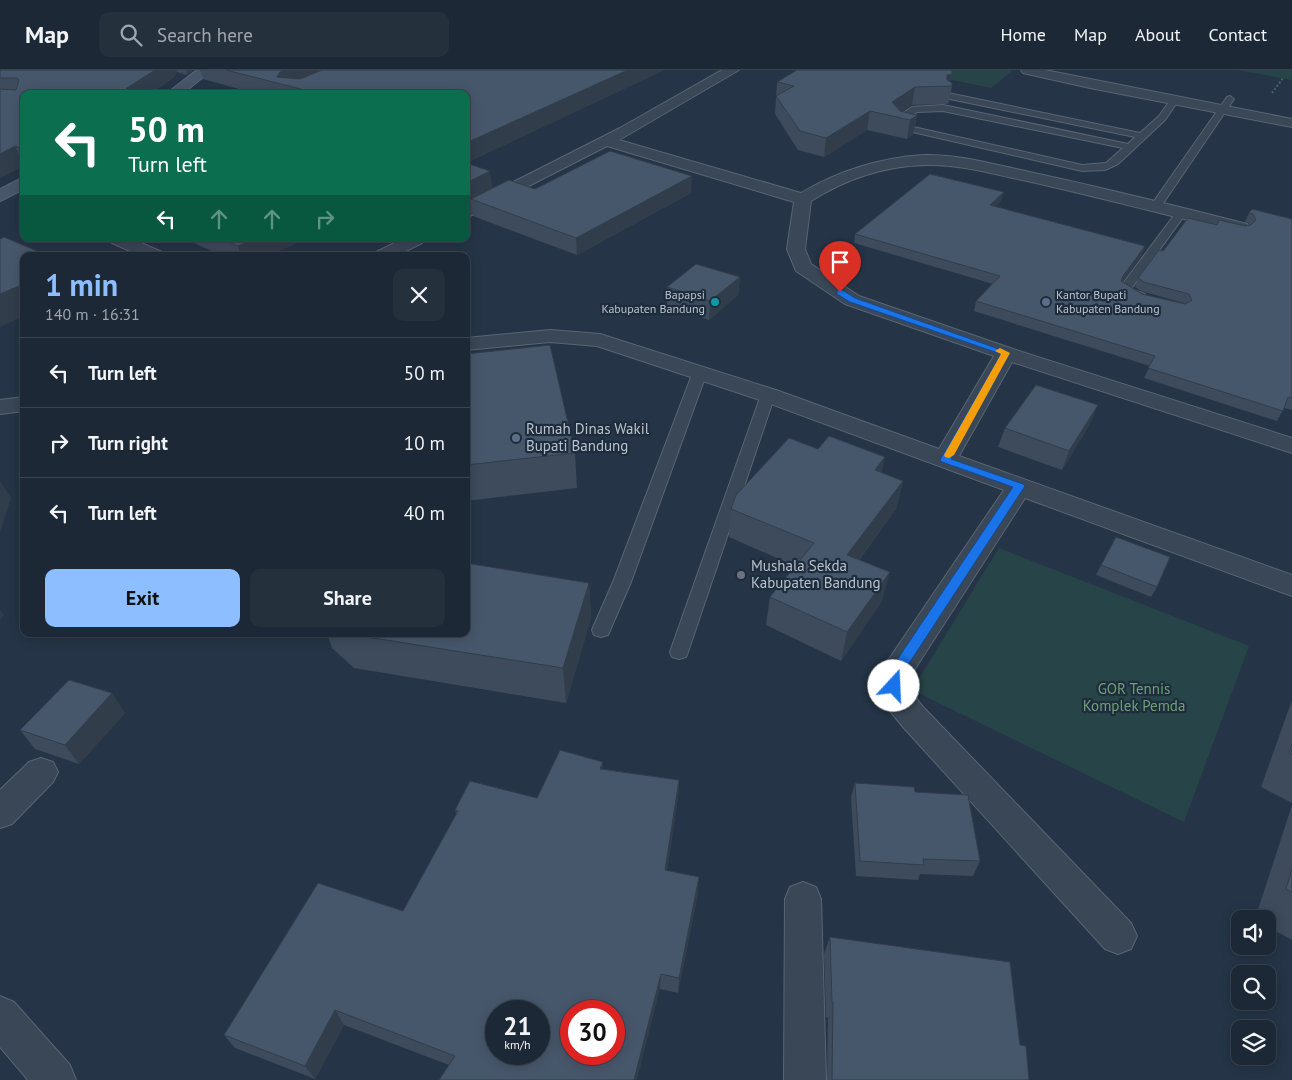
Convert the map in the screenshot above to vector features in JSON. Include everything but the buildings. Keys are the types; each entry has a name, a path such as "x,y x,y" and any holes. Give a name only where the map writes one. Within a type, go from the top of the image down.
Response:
{"main road":[{"path":"178,90 205,70"},
{"path":"0,196 20,184"}],"street":[{"path":"470,211 625,131 732,70"},
{"path":"1028,70 1174,101 1292,111"},
{"path":"1082,70 1227,104 1292,123"},
{"path":"625,131 811,193"},
{"path":"606,141 811,193 848,175 881,165 923,160 949,160 1070,185 1242,228"},
{"path":"811,193 796,249 803,267 852,300 1006,353 1292,446"},
{"path":"125,242 147,252"},
{"path":"390,252 410,242"},
{"path":"470,343 511,338 576,335 600,340 768,395 1292,586"},
{"path":"946,460 1006,353"},
{"path":"0,407 20,404"},
{"path":"1020,486 898,670 894,686 901,702 914,718 1118,936"},
{"path":"0,813 41,772"},
{"path":"803,899 805,1080"},
{"path":"0,1016 55,1080"}],"lane":[{"path":"948,96 1144,136"},
{"path":"1130,147 1022,128 931,107 915,109 896,121 900,126 907,128 1000,146 1082,168 1100,168 1110,166 1144,136 1162,118 1174,101"},
{"path":"1156,206 1227,104"},
{"path":"1154,301 1136,296 1126,289 1182,212"},
{"path":"601,630 622,582 700,372"},
{"path":"679,652 768,395"}],"green space":[{"path":"932,70 1012,71 991,88 933,76"},
{"path":"1237,70 1292,70 1292,80"},
{"name":"GOR Tennis Komplek Pemda","path":"999,548 1249,646 1184,822 912,690"}],"slow traffic":[{"path":"949,455 1006,353 1000,351"}],"place":[{"name":"Bapapsi Kabupaten Bandung","path":"715,302"},
{"name":"Kantor Bupati Kabupaten Bandung","path":"1046,302"},
{"name":"Rumah Dinas Wakil Bupati Bandung","path":"516,438"},
{"name":"Mushala Sekda Kabupaten Bandung","path":"741,575"}],"route":[{"path":"840,292 852,300 1006,353 946,460 1020,486 898,670 894,686"}]}
